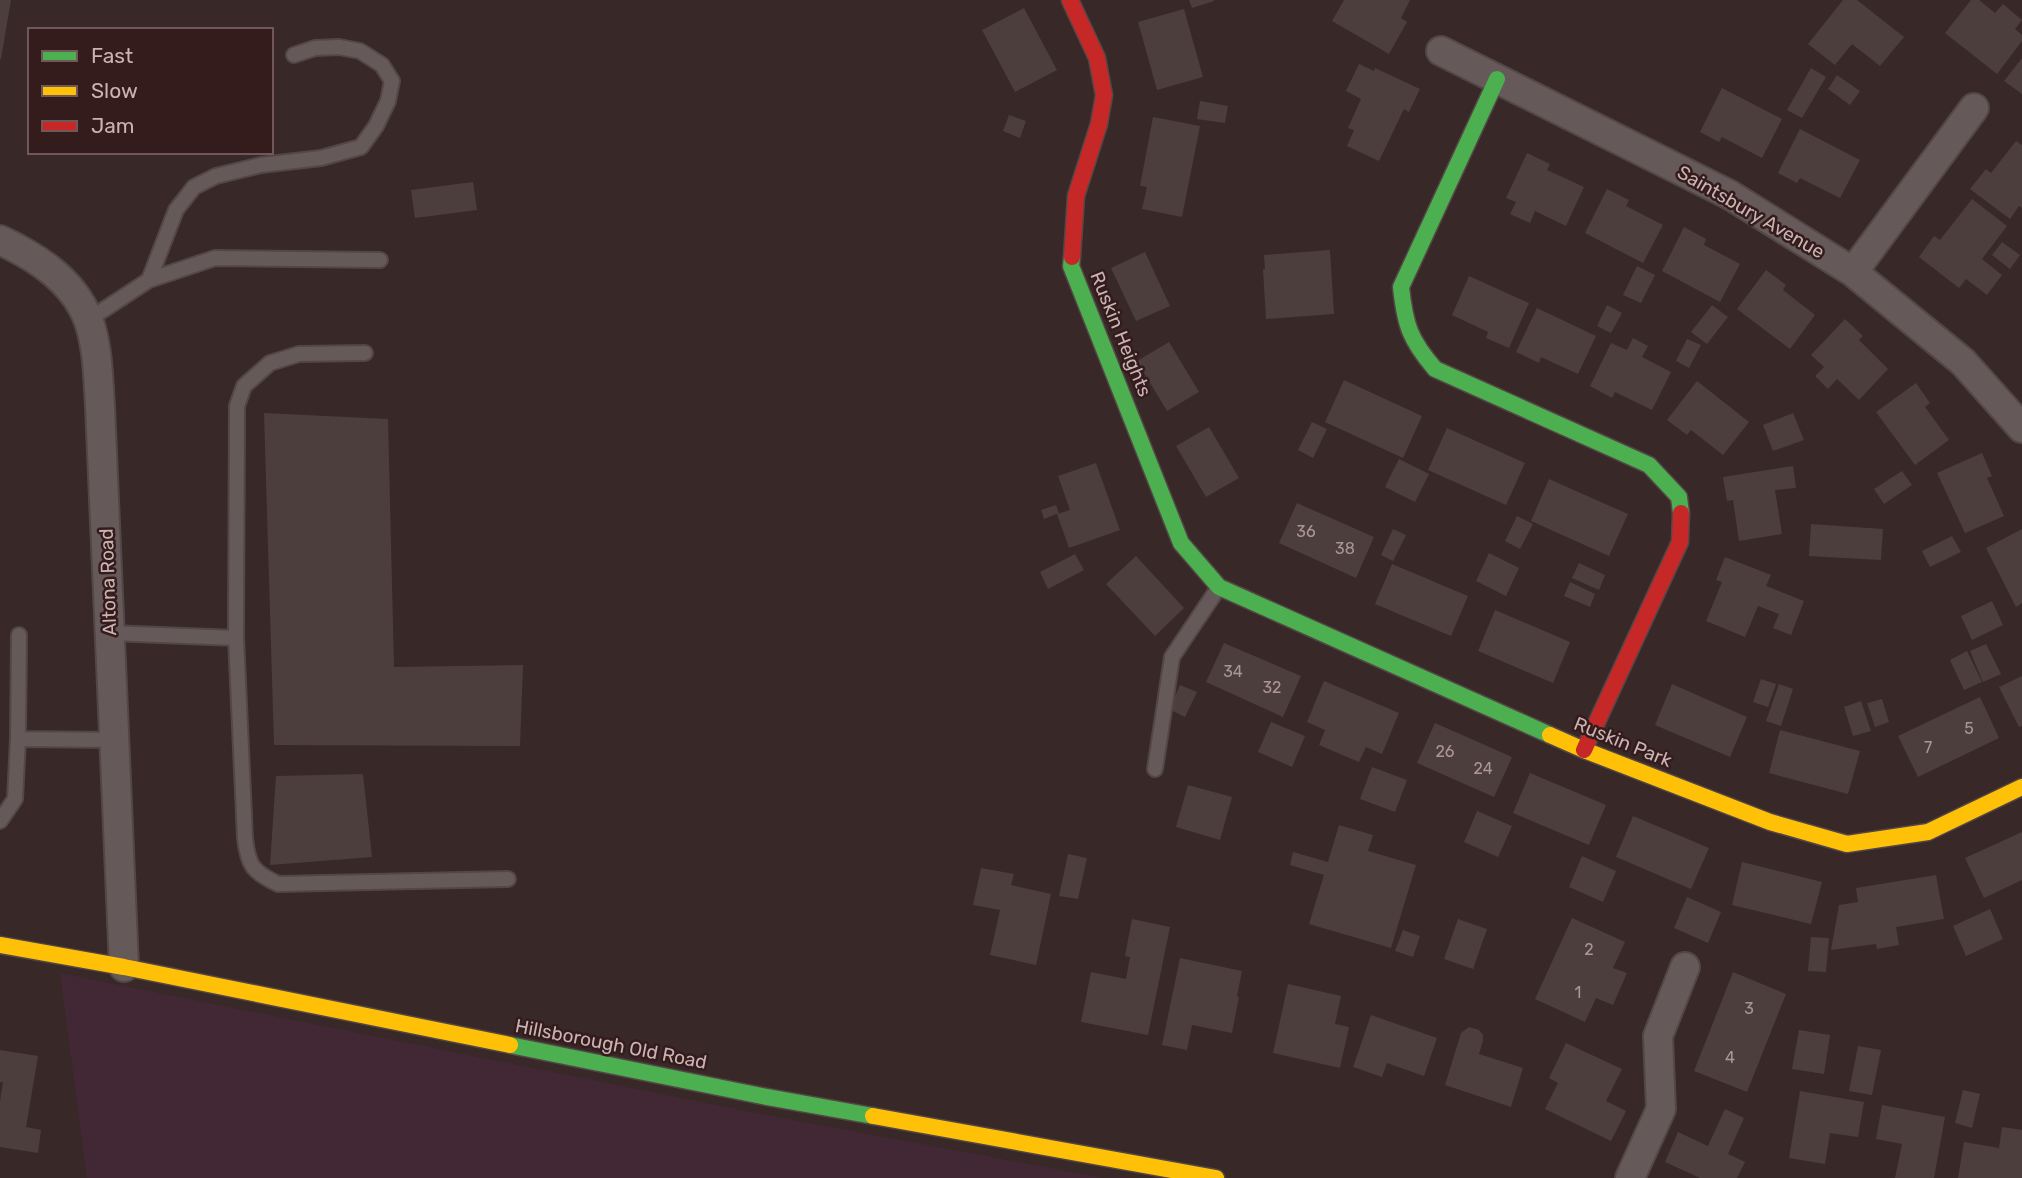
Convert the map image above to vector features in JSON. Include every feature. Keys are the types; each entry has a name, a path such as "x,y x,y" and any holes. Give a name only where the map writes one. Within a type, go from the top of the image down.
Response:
{"street":[{"name":"Ruskin Heights","path":"1070,0 1097,58 1104,95 1099,124 1076,196 1071,266 1181,543 1219,587"},
{"name":"Saintsbury Avenue","path":"1441,51 1730,195 1853,271 1963,362 2022,428"},
{"path":"1497,79 1401,287 1404,318 1415,345 1435,369 1650,465 1679,497 1682,521 1680,542 1584,750"},
{"path":"1853,271 1974,108"},
{"name":"Altona Road","path":"0,240 39,261 65,282 79,300 88,320 95,349 100,406 124,967"},
{"name":"Ruskin Park","path":"1219,587 1584,750 1770,822 1847,844 1928,832 2022,788"},
{"name":"Hillsborough Old Road","path":"0,945 124,967 762,1096 1216,1178"},
{"path":"1630,1178 1661,1109 1658,1036 1685,967"}],"lane":[{"path":"149,280 176,210 194,187 216,176 238,170 321,158 362,147 376,126 388,100 392,81 382,65 360,51 339,47 315,48 294,55"},
{"path":"88,320 149,280 215,258 380,260"},
{"path":"365,353 299,354 270,363 244,386 237,406 236,638 247,858 260,875 278,884 508,878"},
{"path":"1155,769 1172,657 1219,587"},
{"path":"110,633 236,638"},
{"path":"0,821 15,799 19,635"},
{"path":"18,739 115,740"}],"shaded area":[{"path":"60,973 761,1114 1104,1178 87,1178"}],"building":[{"path":"0,0 11,0 1,59 0,59"},
{"path":"1189,0 1214,0 1214,1 1192,8"},
{"path":"1344,0 1410,0 1401,18 1407,22 1389,54 1332,21"},
{"path":"1843,0 1857,0 1904,37 1880,66 1852,44 1835,65 1808,44"},
{"path":"1971,0 1979,0 1995,13 2003,4 2022,20 2015,29 2022,35 2022,41 1997,74 1945,33"},
{"path":"1024,8 1057,70 1015,92 982,30"},
{"path":"1184,9 1203,77 1157,90 1138,22"},
{"path":"2022,58 2022,94 2004,81"},
{"path":"1359,64 1374,71 1375,68 1420,89 1409,112 1404,109 1379,161 1347,146 1354,130 1348,128 1361,99 1346,91"},
{"path":"1811,68 1826,77 1802,118 1787,110"},
{"path":"1837,75 1860,91 1850,105 1828,89"},
{"path":"1722,88 1782,119 1762,158 1722,137 1719,142 1700,132"},
{"path":"1200,101 1228,106 1225,123 1197,119"},
{"path":"1009,115 1026,121 1020,138 1003,131"},
{"path":"1153,117 1200,126 1182,217 1142,209 1147,187 1140,186"},
{"path":"1800,129 1860,160 1840,198 1800,178 1797,183 1778,173"},
{"path":"2016,141 2022,145 2022,208 2019,206 2010,219 1970,189 1986,169 1991,173"},
{"path":"1527,153 1550,164 1547,170 1584,187 1566,226 1535,211 1530,223 1510,214 1516,202 1506,198"},
{"path":"473,182 477,210 415,218 411,190"},
{"path":"1607,189 1629,200 1626,206 1663,225 1643,263 1585,233"},
{"path":"1972,199 2007,226 1982,259 2002,275 1987,295 1966,279 1959,288 1919,257 1934,236 1940,240"},
{"path":"1684,227 1706,239 1704,245 1740,264 1720,302 1662,271"},
{"path":"2002,242 2020,255 2010,269 1992,255"},
{"path":"1330,250 1334,314 1266,319 1264,255"},
{"path":"1145,252 1170,306 1136,321 1111,268"},
{"path":"1637,266 1655,275 1641,303 1623,295"},
{"path":"1766,270 1786,285 1783,290 1815,315 1790,349 1737,309"},
{"path":"1469,276 1529,303 1509,348 1486,338 1488,332 1452,315"},
{"path":"1607,305 1622,313 1611,333 1597,326"},
{"path":"1712,305 1728,317 1707,344 1691,332"},
{"path":"1537,308 1596,336 1578,374 1541,357 1539,363 1516,352"},
{"path":"1845,319 1863,336 1859,340 1888,369 1859,400 1837,379 1828,389 1815,376 1824,367 1811,355"},
{"path":"1633,338 1648,346 1642,357 1671,372 1652,410 1615,392 1612,398 1590,386 1611,343 1627,350"},
{"path":"1687,339 1701,345 1689,368 1676,361"},
{"path":"1169,342 1199,392 1167,411 1137,361"},
{"path":"1344,380 1422,416 1403,458 1325,422"},
{"path":"1697,381 1749,422 1723,455 1691,430 1687,435 1667,420"},
{"path":"1916,383 1930,403 1925,407 1949,440 1915,465 1876,412"},
{"path":"264,413 388,419 394,667 523,665 520,746 274,745"},
{"path":"1793,413 1804,440 1773,451 1763,425"},
{"path":"1312,422 1327,429 1313,458 1298,450"},
{"path":"1209,427 1239,478 1206,497 1176,446"},
{"path":"1447,428 1525,463 1506,505 1428,470"},
{"path":"1982,453 1992,476 1987,478 2004,516 1965,533 1937,473"},
{"path":"1399,459 1429,474 1415,502 1385,487"},
{"path":"1096,463 1120,530 1069,548 1057,514 1070,510 1058,476"},
{"path":"1793,466 1796,488 1775,490 1782,534 1739,541 1733,500 1727,501 1723,477"},
{"path":"1902,471 1912,485 1884,504 1874,489"},
{"path":"1549,479 1628,514 1609,556 1531,521"},
{"path":"1297,503 1374,537 1356,578 1279,543"},
{"path":"1056,505 1059,513 1044,519 1041,510"},
{"path":"1517,516 1533,524 1520,549 1505,541"},
{"path":"1811,524 1883,529 1881,560 1809,556"},
{"path":"1393,529 1406,535 1393,561 1381,555"},
{"path":"2022,529 2022,603 2016,607 1986,548"},
{"path":"1952,536 1961,552 1930,567 1922,551"},
{"path":"1489,553 1519,568 1506,596 1476,581"},
{"path":"1075,554 1084,570 1048,589 1040,572"},
{"path":"1136,556 1184,608 1155,636 1106,584"},
{"path":"1725,557 1771,575 1766,586 1804,601 1791,635 1773,628 1779,614 1758,606 1745,637 1706,621 1722,582 1716,580"},
{"path":"1579,563 1605,575 1599,590 1572,578"},
{"path":"1392,564 1468,596 1451,636 1375,604"},
{"path":"1570,582 1595,594 1590,607 1564,596"},
{"path":"1992,601 2003,625 1972,640 1961,616"},
{"path":"1495,610 1570,642 1553,683 1478,651"},
{"path":"1224,643 1301,676 1283,717 1206,682"},
{"path":"1986,644 2001,674 1983,682 1970,651"},
{"path":"1967,651 1982,682 1964,690 1950,660"},
{"path":"2022,676 2022,726 2019,727 1999,687"},
{"path":"1761,679 1776,684 1768,707 1753,702"},
{"path":"1324,681 1399,713 1382,754 1366,747 1359,762 1319,745 1325,730 1307,722"},
{"path":"1672,684 1747,717 1730,757 1655,725"},
{"path":"1779,684 1793,689 1781,726 1766,721"},
{"path":"1180,685 1197,692 1185,717 1169,709"},
{"path":"1980,697 1999,738 1918,777 1898,736"},
{"path":"1882,699 1889,722 1875,727 1867,703"},
{"path":"1861,701 1871,731 1853,736 1844,707"},
{"path":"1271,722 1305,736 1292,767 1258,752"},
{"path":"1435,723 1512,757 1494,797 1417,763"},
{"path":"1780,730 1860,751 1848,794 1769,773"},
{"path":"1372,767 1407,780 1395,812 1360,799"},
{"path":"1530,773 1606,805 1589,845 1513,813"},
{"path":"363,774 372,857 270,865 276,776"},
{"path":"1188,785 1232,797 1220,840 1176,827"},
{"path":"1477,811 1512,826 1498,857 1464,842"},
{"path":"1633,816 1709,848 1691,889 1616,857"},
{"path":"1339,825 1373,835 1368,851 1416,865 1391,948 1309,924 1324,875 1290,865 1293,852 1328,862"},
{"path":"2022,832 2022,880 1984,898 1965,858"},
{"path":"1068,854 1087,858 1078,899 1059,896"},
{"path":"1582,856 1616,871 1603,902 1569,887"},
{"path":"1742,862 1822,882 1811,924 1732,905"},
{"path":"981,868 1014,874 1011,885 1051,894 1036,965 990,955 1000,910 973,905"},
{"path":"1936,875 1944,919 1896,927 1899,945 1877,949 1876,944 1831,950 1839,905 1858,902 1856,888"},
{"path":"1687,897 1721,912 1708,943 1674,928"},
{"path":"1990,909 2003,939 1966,956 1953,926"},
{"path":"1572,918 1625,942 1613,968 1627,973 1613,1005 1596,998 1585,1022 1535,999"},
{"path":"1132,919 1170,927 1148,1035 1081,1022 1091,972 1126,979 1130,957 1125,956"},
{"path":"1458,919 1487,929 1473,969 1444,959"},
{"path":"1403,930 1420,936 1413,957 1395,951"},
{"path":"1811,937 1829,938 1826,972 1808,971"},
{"path":"1180,958 1242,971 1232,1033 1192,1025 1187,1050 1162,1045"},
{"path":"1733,972 1786,994 1747,1092 1694,1071"},
{"path":"1288,984 1341,996 1335,1024 1349,1027 1340,1068 1273,1053"},
{"path":"1371,1015 1437,1038 1424,1076 1387,1063 1382,1077 1353,1067"},
{"path":"1469,1027 1479,1030 1483,1035 1479,1054 1523,1068 1511,1107 1445,1085 1461,1033"},
{"path":"1799,1030 1830,1035 1824,1074 1792,1069"},
{"path":"1566,1043 1622,1069 1606,1101 1626,1111 1611,1141 1545,1109 1558,1083 1549,1078"},
{"path":"1858,1046 1881,1050 1872,1095 1849,1091"},
{"path":"0,1050 38,1056 26,1127 41,1130 38,1153 0,1147 0,1101 3,1082 0,1082"},
{"path":"1963,1090 1980,1094 1972,1128 1955,1123"},
{"path":"1800,1091 1864,1102 1858,1137 1830,1133 1825,1164 1789,1158"},
{"path":"1882,1105 1945,1117 1934,1178 1895,1178 1902,1144 1876,1139"},
{"path":"1725,1109 1744,1118 1728,1154 1745,1162 1737,1178 1700,1178 1665,1162 1678,1132 1708,1146"},
{"path":"2002,1127 2022,1130 2022,1178 1958,1178 1964,1142 1999,1148"}],"traffic: fast":[{"path":"1497,79 1401,287 1410,331 1435,369 1649,465 1679,497 1681,513"},
{"path":"1072,257 1071,266 1181,543 1219,587 1550,735"},
{"path":"510,1045 873,1116"}],"traffic: slow":[{"path":"1550,735 1770,822 1847,844 1928,832 2022,787"},
{"path":"0,945 124,967 510,1045"},
{"path":"873,1116 1216,1178"}],"traffic: jam":[{"path":"1070,0 1097,58 1104,95 1099,124 1076,196 1072,257"},
{"path":"1584,750 1680,542 1681,513"}]}
